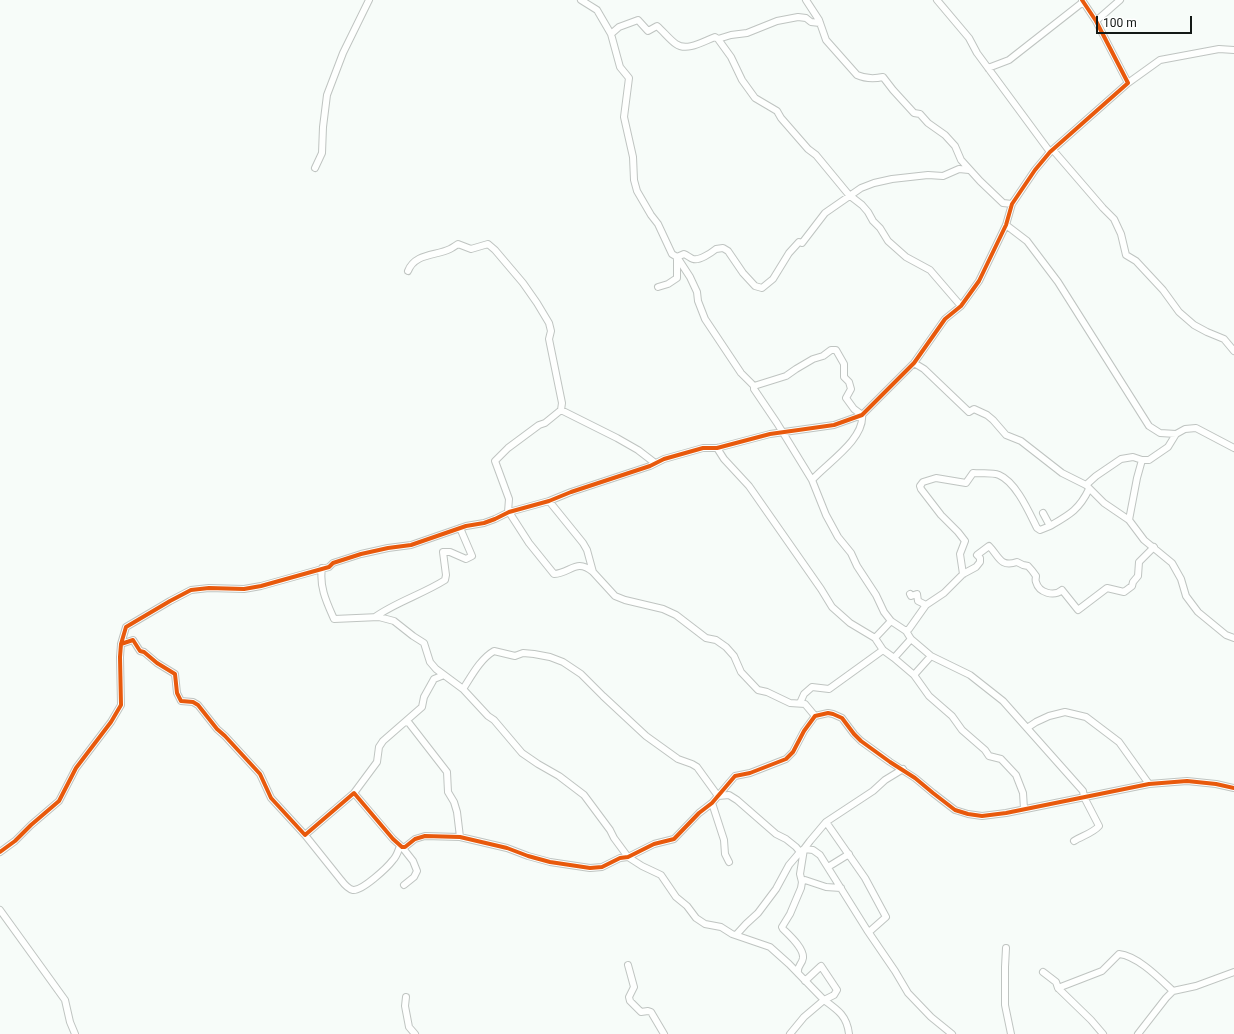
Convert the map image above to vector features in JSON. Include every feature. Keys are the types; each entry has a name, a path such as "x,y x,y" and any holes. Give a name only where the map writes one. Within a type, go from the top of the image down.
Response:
{"street":[{"path":"315,168 322,153 323,127 327,95 343,53 369,0"},
{"path":"582,0 597,10 611,34 620,67 629,78 624,117 633,158 634,180 637,191 651,216 658,224 672,254 677,257 690,277 705,319 741,373 754,386 754,389 783,432 812,480 826,515 838,536 851,553 857,566 876,595 884,612 891,621 906,632 911,639 931,656 970,675 1003,701 1083,791 1084,798 1099,826 1095,830 1074,841"},
{"path":"806,0 820,24 826,40 857,75 863,78 876,79 884,77 893,90 914,113 920,114 928,123 945,135 955,146 961,160 969,170 1003,203 1012,204"},
{"path":"1096,21 1120,0"},
{"path":"939,1 969,38 977,53 988,68 1052,151 1103,208 1114,218 1121,234 1126,255 1136,262 1163,290 1179,312 1194,325 1224,340 1234,351"},
{"path":"988,68 1009,60 1083,1 1096,21 1128,83"},
{"path":"611,34 619,27 638,20 648,31 657,26 675,44 679,46 692,46 699,43 704,43 715,37 718,39 746,33 777,21 798,17 806,18 811,22 820,24"},
{"path":"718,39 731,57 742,80 755,98 777,111 781,118 808,149 816,154 849,195 868,212 888,241 906,257 930,270 961,306"},
{"path":"0,852 15,841 31,825 60,801 76,768 111,722 121,705 121,644 126,627 129,623 191,590 209,588 244,589 262,586 329,567 333,563 361,554 411,544 466,526 495,520 508,512 549,501 656,463 664,458 703,448 716,448 770,434 834,426 862,415 914,363 945,320 961,306 979,281 1006,225 1012,204 1035,170 1052,151 1128,83 1160,60 1219,49 1234,50"},
{"path":"677,257 684,254 692,259 698,260 712,253 716,249 722,248 728,252 743,273 755,286 762,288 773,279 789,253 799,242 802,243 825,213 861,188 874,183 921,175 928,174 943,176 959,169 969,170"},
{"path":"1006,225 1027,241 1058,282 1149,426 1160,433 1176,434"},
{"path":"408,271 410,265 416,260 449,250 458,244 471,249 488,244 495,250 523,283 549,323 551,331 549,338 562,403 561,410 508,448 495,461 509,499 508,512 529,543 554,574 562,574 575,566 582,566 593,572"},
{"path":"658,287 668,284 676,278 677,257"},
{"path":"754,386 786,376 813,359 823,356 831,350 836,350 844,364 844,377 849,382 851,389 846,398 854,409 862,415"},
{"path":"914,363 924,370 969,412 974,409 987,415 1006,435 1021,441 1062,473 1088,487 1104,503 1129,520 1144,540 1172,563 1181,579 1186,596 1198,612 1226,635 1234,638"},
{"path":"561,410 617,438 638,450 656,463"},
{"path":"812,480 846,448 862,426 862,415"},
{"path":"963,574 960,554 965,541 921,490 920,486 923,482 936,478 966,483 973,473 1000,475 1014,486 1037,528 1040,530 1050,526 1082,503 1088,487 1096,476 1121,459 1133,457 1142,460 1149,460 1168,447 1176,434 1185,429 1196,428 1234,448"},
{"path":"716,448 748,486 821,589 832,607 850,623 875,638 883,650 914,675 928,696 952,716 962,730 985,750 989,756 1001,758 1010,767 1016,775 1023,793 1024,809"},
{"path":"1129,520 1142,460"},
{"path":"549,501 583,543 587,550 593,572 615,596 624,600 663,609 676,615 706,638 716,640 726,647 734,656 748,681 758,690 767,692 790,703 805,704 815,716"},
{"path":"1043,513 1050,526"},
{"path":"375,617 383,611 445,580 446,575 443,552 450,552 466,559 472,556 460,528"},
{"path":"906,632 926,605 944,593 963,574 976,567 980,562 980,558 977,554 989,546 1002,562 1011,564 1017,562 1028,566 1035,575 1036,582 1042,590 1048,594 1054,594 1062,590 1078,610 1107,588 1124,592 1132,586 1133,582 1138,576 1139,562 1154,547"},
{"path":"322,568 321,574 323,593 334,619 380,617 394,621 424,643 430,662 462,689 488,716 494,720 522,753 559,776 584,795 628,857 661,875 676,897 687,906 696,918 705,924 721,927 736,936 770,947 824,1000 840,1012 848,1027 849,1034"},
{"path":"910,594 911,596 914,596 917,594 918,601 926,605"},
{"path":"875,638 891,621"},
{"path":"894,658 911,639"},
{"path":"121,644 133,640 140,651 144,652 157,663 175,674 177,693 181,701 193,702 198,705 216,729 225,736 260,774 271,798 305,835 347,887 358,890 394,860 401,846"},
{"path":"800,703 804,694 812,687 829,689 883,650"},
{"path":"462,689 477,668 489,654 494,651 515,656 523,653 534,654 550,657 563,662 581,674 602,696 646,736 678,759 697,767 718,796"},
{"path":"914,675 931,656"},
{"path":"305,835 354,794 377,762 379,747 383,741 422,707 424,697 434,679 444,675"},
{"path":"1027,728 1049,716 1065,712 1086,717 1119,742 1149,784"},
{"path":"401,846 405,847 415,839 426,836 460,837 507,848 550,862 590,868 602,867 620,858 628,857 654,844 674,839 699,813 712,803 735,776 750,773 786,759 793,752 804,731 815,716 828,713 842,718 861,741 890,762 903,769 944,802 960,812 982,816 1006,813 1149,784 1187,781 1216,784 1234,788"},
{"path":"406,722 409,722 447,772 448,792 454,802 457,812 460,837"},
{"path":"736,936 758,913 776,889 789,865 826,822 873,791 889,777 903,769"},
{"path":"354,794 413,861 417,871 414,877 404,885"},
{"path":"718,796 729,795 737,800 776,834 802,850 813,850 820,855 895,971 908,994 931,1017 952,1034"},
{"path":"712,803 724,840 725,854 729,862"},
{"path":"826,822 865,878 886,917 869,932"},
{"path":"798,973 797,968 803,959 802,955 798,945 782,927 796,901 802,882 800,874 802,850"},
{"path":"828,867 849,854"},
{"path":"802,882 805,880 826,887 841,888"},
{"path":"0,910 65,1000 70,1022 75,1034"},
{"path":"1006,948 1005,1005 1011,1034"},
{"path":"1058,988 1102,971 1119,954 1126,954 1135,959 1173,991"},
{"path":"628,965 634,987 629,996 630,1001 641,1012 651,1012 664,1034"},
{"path":"790,1034 804,1017 824,1000 834,995 837,990 821,966 805,981"},
{"path":"1043,972 1056,982 1058,988 1091,1020 1103,1034"},
{"path":"1138,1034 1173,991 1196,986 1234,972"},
{"path":"406,997 405,1006 409,1027 415,1034"}],"cycle path":[{"path":"0,852 15,841 59,801 76,768 111,722 121,705 120,657 121,644 126,627 191,590 209,588 244,589 261,586 329,567 333,563 361,554 411,545 466,526 484,523 509,512 549,501 571,492 650,466 664,459 703,448 717,448 770,434 834,425 862,415 914,363 945,319 961,306 979,281 1006,225 1012,204 1035,170 1050,152 1128,83 1096,21 1082,0"},
{"path":"121,644 133,640 140,651 144,652 157,663 175,674 177,693 181,701 193,702 198,705 217,729 260,774 271,798 305,835 354,793 393,839 402,847 405,847 415,839 425,836 460,837 507,848 550,862 590,868 602,867 620,858 628,857 654,844 674,839 699,813 712,803 735,776 750,773 786,759 793,752 804,731 815,716 828,713 842,718 861,741 915,778 955,810 968,814 982,816 1006,813 1149,784 1187,781 1216,784 1234,788"}]}
